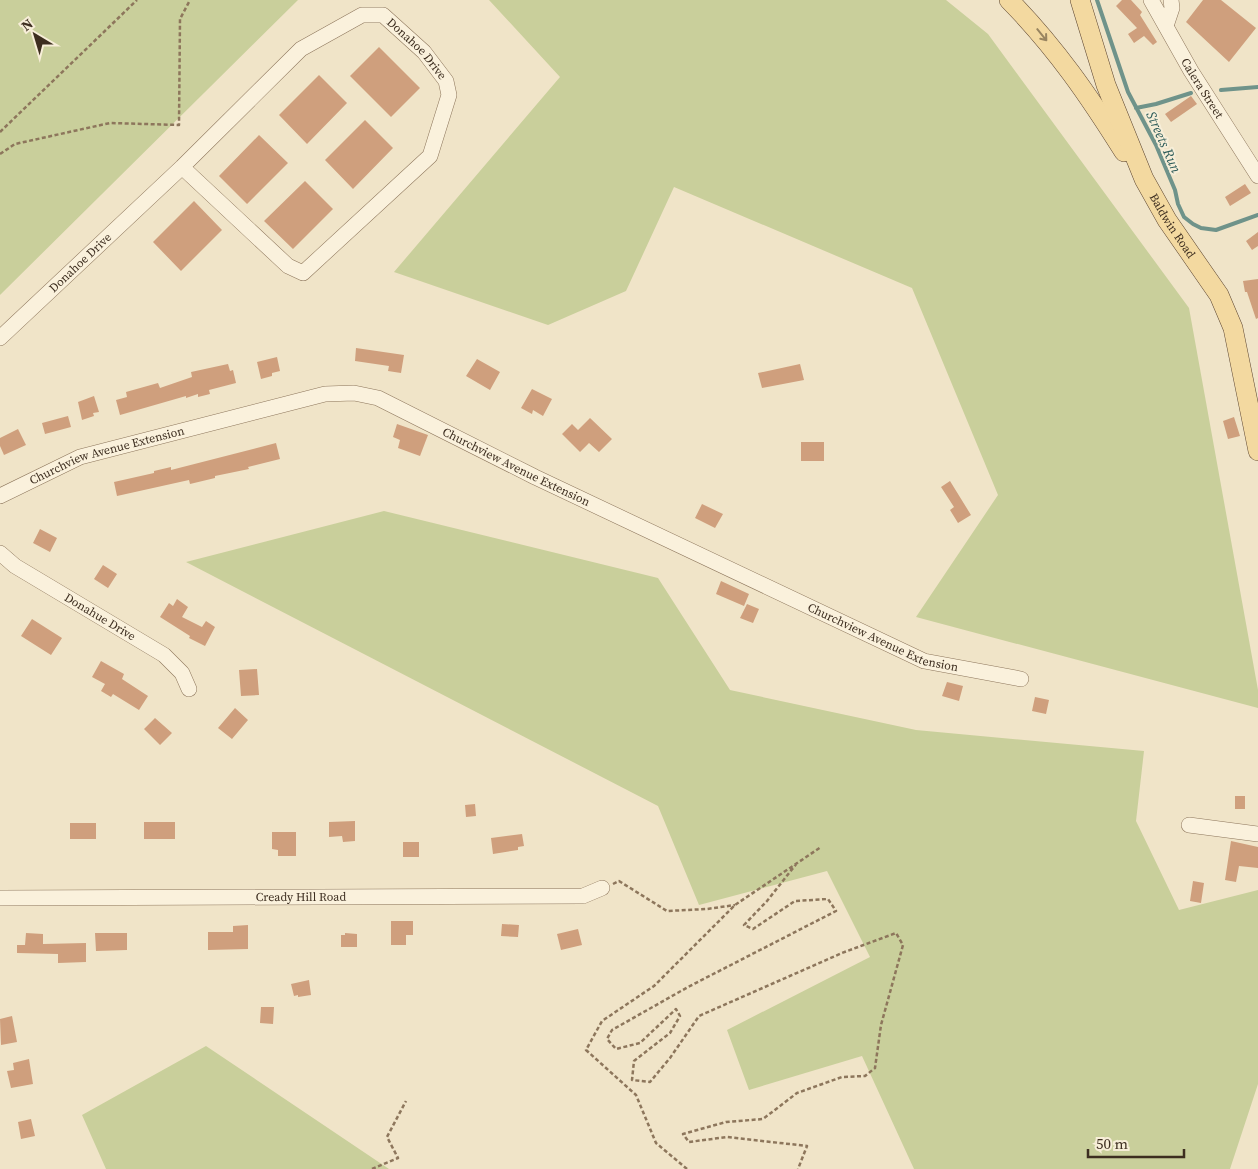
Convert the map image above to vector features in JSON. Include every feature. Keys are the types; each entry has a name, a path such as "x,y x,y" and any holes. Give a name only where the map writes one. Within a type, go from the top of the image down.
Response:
{"main road":[{"path":"1009,0 1037,29 1066,65 1168,220"},
{"name":"Baldwin Road","path":"1080,0 1112,101 1144,179 1168,220 1219,295 1233,328 1258,451"}],"street":[{"name":"Calera Street","path":"1151,0 1190,71 1258,176"},
{"path":"1166,26 1172,8 1171,0"},
{"name":"Donahoe Drive","path":"0,338 182,166 302,49 362,15 383,15 424,52 446,81 449,95 430,156 303,273 288,266 182,166"},
{"name":"Churchview Avenue Extension","path":"0,496 80,458 325,394 354,393 378,398 535,478 924,661 1021,679"},
{"name":"Donahue Drive","path":"0,554 15,566 164,655 182,673 189,689"},
{"path":"1188,825 1258,834"},
{"name":"Cready Hill Road","path":"0,898 583,896 602,888"}],"path":[{"path":"0,132 136,0"},
{"path":"0,154 15,144 110,123 180,125 180,19 190,0"},
{"path":"687,1169 656,1143 636,1095 586,1050 602,1021 654,986 735,905 821,847"},
{"path":"797,863 767,902 744,925 753,929 795,901 828,899 836,911 688,987 612,1030 607,1039 616,1049 640,1043 676,1009 680,1016 670,1033 634,1061 632,1080 650,1082 700,1016 842,953 896,933 903,945 881,1024 875,1068 865,1076 842,1077 797,1093 764,1119 726,1122 683,1134 689,1142 727,1137 807,1146 798,1169"},
{"path":"602,888 619,881 667,911 707,909 735,905"},
{"path":"373,1169 398,1158 387,1137 406,1101"}],"green space":[{"path":"0,0 298,0 0,295"},
{"path":"489,0 946,0 988,34 1189,308 1258,690 1258,708 916,617 998,495 912,288 674,187 626,291 548,325 394,272 560,77"},
{"path":"384,511 658,578 730,690 916,730 1144,751 1136,821 1179,910 1258,890 1258,1084 1230,1169 914,1169 862,1056 749,1090 727,1030 870,957 827,871 699,905 658,806 186,562"},
{"path":"206,1046 389,1169 106,1169 82,1115"}],"building":[{"path":"1122,0 1131,0 1142,12 1140,15 1157,42 1153,45 1144,36 1134,43 1128,34 1137,28 1116,6"},
{"path":"1203,0 1221,0 1256,28 1229,62 1186,22"},
{"path":"379,47 420,88 391,117 350,76"},
{"path":"319,75 347,103 307,144 279,115"},
{"path":"1191,96 1197,104 1171,122 1165,114"},
{"path":"365,120 393,148 353,189 325,160"},
{"path":"259,135 288,163 247,204 219,176"},
{"path":"305,181 333,209 293,249 264,221"},
{"path":"1245,184 1251,193 1230,206 1225,197"},
{"path":"194,201 222,230 181,271 153,242"},
{"path":"1258,232 1258,246 1252,250 1246,241"},
{"path":"1258,279 1258,318 1256,319 1247,292 1245,292 1243,281"},
{"path":"356,348 404,355 401,373 388,371 389,366 355,361"},
{"path":"277,357 280,371 272,373 272,376 261,379 257,362"},
{"path":"477,359 500,372 490,390 466,376"},
{"path":"228,364 230,371 233,370 236,383 209,390 210,394 198,397 198,394 186,398 186,396 120,415 116,400 127,397 126,392 158,383 160,388 192,377 191,372"},
{"path":"800,364 804,380 762,388 758,373"},
{"path":"532,389 552,399 543,416 533,410 532,414 521,408"},
{"path":"94,396 99,412 93,413 94,416 82,420 78,402"},
{"path":"68,416 71,427 45,434 42,423"},
{"path":"1234,417 1240,436 1228,439 1223,421"},
{"path":"590,418 612,439 599,452 589,443 580,452 562,434 572,424 578,430"},
{"path":"397,424 428,435 420,456 398,448 400,440 393,437"},
{"path":"18,429 26,445 4,455 0,446 0,438"},
{"path":"801,442 824,442 824,461 801,461"},
{"path":"276,443 280,459 190,484 189,480 117,496 114,482 171,467 171,470"},
{"path":"950,481 971,515 958,523 950,510 954,507 941,487"},
{"path":"702,504 723,514 715,528 695,518"},
{"path":"40,529 57,538 50,552 33,543"},
{"path":"103,565 117,574 108,588 94,579"},
{"path":"721,581 749,594 744,606 716,594"},
{"path":"177,599 188,607 182,617 202,627 206,621 215,627 205,646 189,638 190,636 160,617 169,603 173,606"},
{"path":"747,604 759,609 753,623 740,618"},
{"path":"32,619 62,638 51,655 21,636"},
{"path":"101,661 124,674 122,679 148,696 139,710 113,694 111,697 101,691 105,684 92,677"},
{"path":"257,669 259,695 241,696 239,670"},
{"path":"947,682 963,686 959,701 942,696"},
{"path":"1035,697 1049,700 1046,714 1032,711"},
{"path":"235,708 248,720 232,739 218,728"},
{"path":"155,718 172,733 160,745 144,729"},
{"path":"1235,796 1245,796 1245,809 1235,809"},
{"path":"475,804 476,816 466,817 465,805"},
{"path":"355,821 355,841 343,842 342,836 329,837 329,822"},
{"path":"144,822 175,822 175,839 144,839"},
{"path":"70,823 96,823 96,839 70,839"},
{"path":"272,832 296,832 296,856 278,856 278,850 272,849"},
{"path":"522,834 524,846 518,847 518,850 493,854 491,838"},
{"path":"1231,841 1258,847 1258,868 1239,866 1236,882 1225,880"},
{"path":"403,842 419,842 419,857 403,857"},
{"path":"1193,881 1204,883 1201,903 1190,901"},
{"path":"391,921 413,921 413,935 406,935 406,945 391,945"},
{"path":"502,924 519,925 518,937 501,936"},
{"path":"248,925 248,949 208,950 208,932 233,932 233,926"},
{"path":"578,929 582,945 561,950 557,934"},
{"path":"26,933 43,934 43,944 86,943 86,962 58,963 58,954 17,953 17,945 25,945"},
{"path":"95,933 127,933 127,950 96,951"},
{"path":"345,933 357,934 357,947 341,947 341,935 345,935"},
{"path":"309,980 311,995 294,996 291,984"},
{"path":"261,1007 274,1007 273,1024 260,1023"},
{"path":"12,1016 17,1042 1,1045 0,1019"},
{"path":"29,1059 33,1084 11,1088 7,1071 14,1070 13,1063"},
{"path":"31,1119 35,1136 21,1139 18,1122"}],"waterway":[{"name":"Streets Run","path":"1097,0 1128,92 1156,145 1184,217 1201,228 1216,230 1258,215"},
{"path":"1221,90 1258,87"},
{"path":"1136,108 1191,93"}]}
